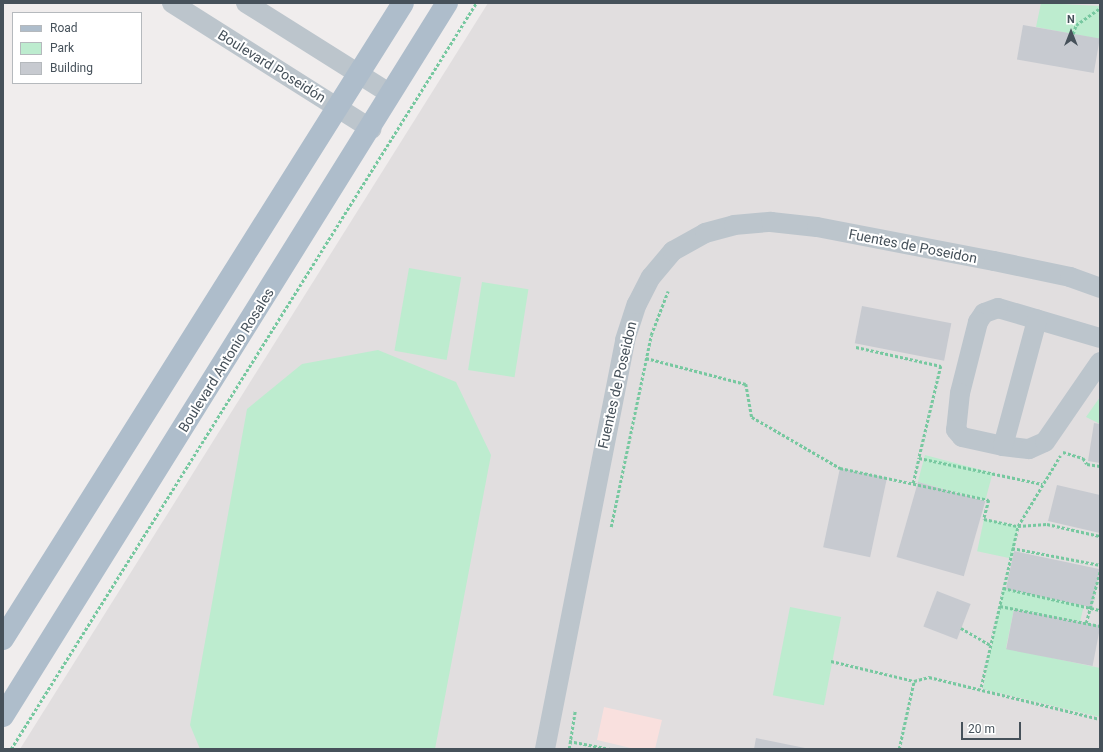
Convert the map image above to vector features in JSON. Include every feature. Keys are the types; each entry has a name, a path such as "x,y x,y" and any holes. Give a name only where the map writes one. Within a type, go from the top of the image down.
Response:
{"main road":[{"path":"3,639 403,3"},
{"name":"Boulevard Antonio Rosales","path":"3,716 371,129 390,93 447,3"}],"street":[{"name":"Boulevard Poseidón","path":"172,3 371,129"},
{"path":"246,3 390,93"},
{"name":"Fuentes de Poseidon","path":"546,744 625,340 637,304 651,277 673,251 705,233 734,225 770,222 817,227 994,261 1070,277 1100,288"},
{"path":"1100,338 998,308 984,313 978,322 960,393 956,430 962,437 1003,446 1029,449 1046,442 1100,362"},
{"path":"1003,446 1037,320"}],"path":[{"path":"11,749 476,3"},
{"path":"1072,34 1076,25 1100,8"},
{"path":"610,529 650,335 670,287"},
{"path":"646,358 746,384 752,417 840,468 989,500 984,519 1018,526 1047,524 1100,536"},
{"path":"981,687 1018,526 1063,452 1083,458 1087,464 1100,466"},
{"path":"913,484 919,458"},
{"path":"1012,548 1100,565"},
{"path":"1086,623 1100,571"},
{"path":"1003,588 1100,610"},
{"path":"1000,606 1100,626"},
{"path":"961,628 991,645"},
{"path":"831,661 914,681 929,677 981,687 1100,719"},
{"path":"899,749 914,681"},
{"path":"570,749 571,741"},
{"path":"546,744 571,741 610,749"}],"shaded area":[{"path":"488,3 1100,3 1100,749 20,749"},
{"path":"604,707 662,720 655,749 635,749 597,740"}],"green space":[{"path":"1041,3 1100,6 1100,49 1099,39 1036,27"},
{"path":"409,268 461,277 447,360 394,351"},
{"path":"482,282 528,289 514,377 468,370"},
{"path":"378,350 456,382 491,455 435,749 200,749 190,725 247,409 302,364"},
{"path":"1100,397 1100,424 1086,417"},
{"path":"925,455 993,473 985,500 918,482"},
{"path":"984,519 1018,526 1011,559 977,551"},
{"path":"1003,588 1084,605 1080,622 1014,609 1006,648 1100,668 1100,717 983,689"},
{"path":"790,607 841,617 824,705 773,695"}],"building":[{"path":"1023,25 1100,39 1094,73 1017,59"},
{"path":"862,306 951,323 944,361 855,343"},
{"path":"1094,423 1100,424 1100,463 1088,461"},
{"path":"840,468 887,478 870,557 823,547"},
{"path":"918,482 985,501 964,576 897,557"},
{"path":"1057,485 1100,495 1100,533 1048,521"},
{"path":"1014,551 1100,569 1092,607 1006,589"},
{"path":"937,591 971,604 957,639 923,626"},
{"path":"1014,609 1100,626 1093,666 1006,649"},
{"path":"756,738 805,748 805,749 754,749"}]}
